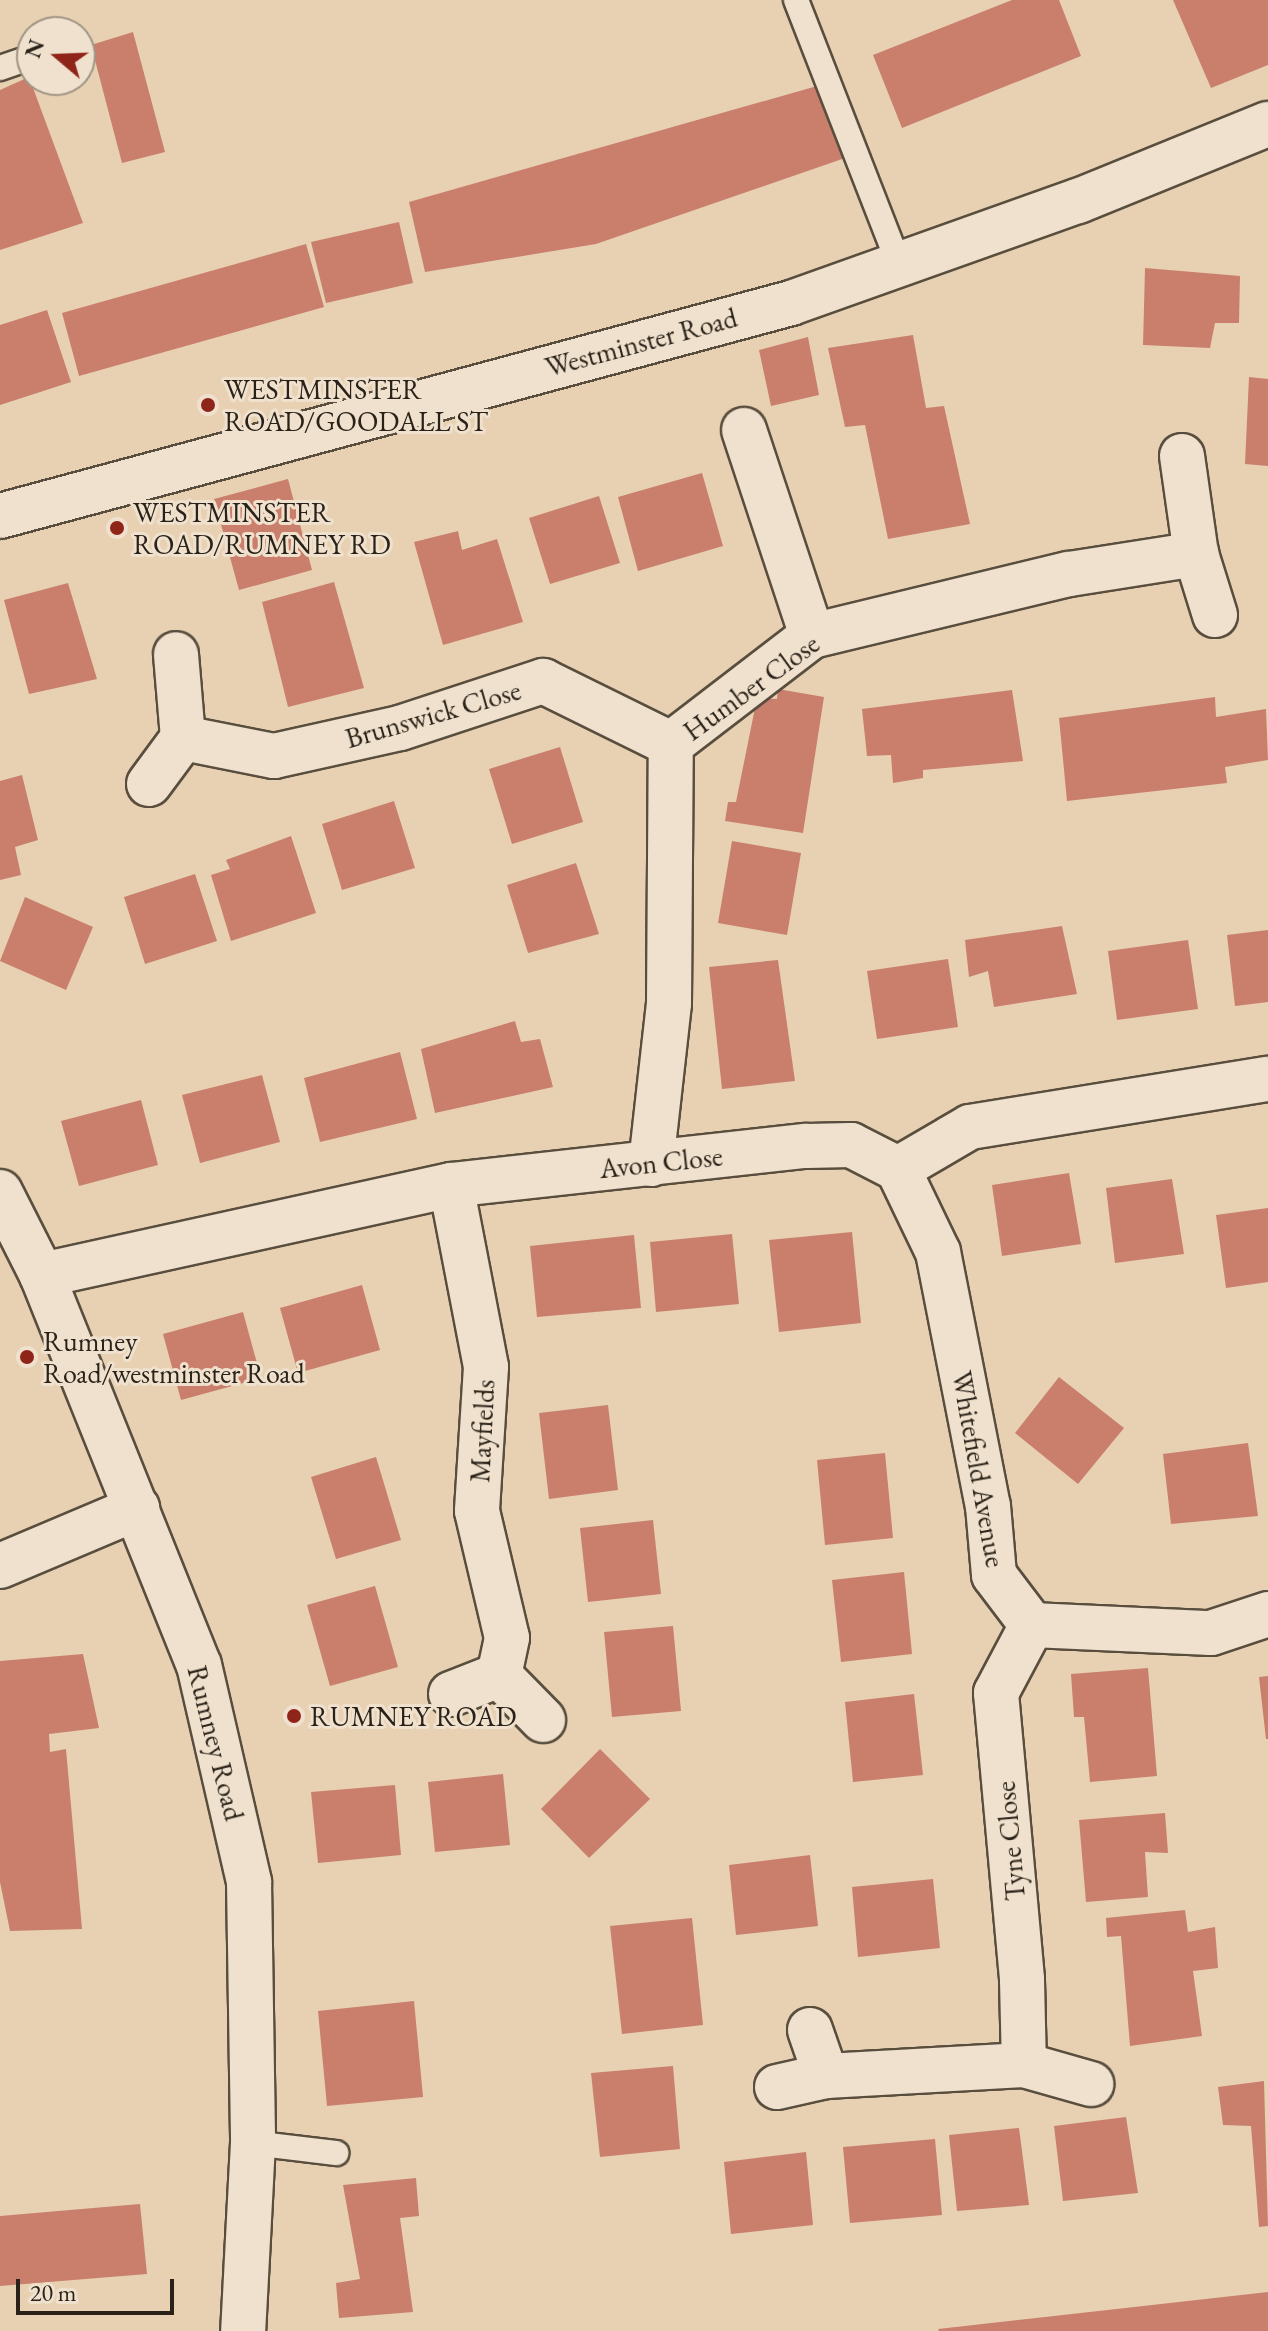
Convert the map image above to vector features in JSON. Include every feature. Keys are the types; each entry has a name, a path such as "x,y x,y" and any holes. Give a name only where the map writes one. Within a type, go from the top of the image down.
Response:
{"street":[{"name":"Westminster Road","path":"0,516 791,303 900,267 1268,124"},
{"path":"744,430 812,636"},
{"path":"1182,456 1196,554 1215,615"},
{"name":"Humber Close","path":"651,1164 669,1003 671,744 812,636 1069,574 1196,554"},
{"path":"149,784 183,738 176,654"},
{"name":"Brunswick Close","path":"183,738 274,756 400,728 543,681 671,744"},
{"path":"898,1169 970,1127 1268,1079"},
{"name":"Avon Close","path":"42,1275 451,1185 851,1145 898,1169"},
{"name":"Whitefield Avenue","path":"898,1169 938,1252 988,1506 994,1575 1032,1625"},
{"name":"Mayfields","path":"451,1185 486,1367 477,1511 507,1638 499,1675"},
{"name":"Rumney Road","path":"0,1192 42,1275 199,1665 249,1882 253,2143 243,2331"},
{"path":"0,1566 137,1508"},
{"path":"1032,1625 1211,1633 1268,1614"},
{"name":"Tyne Close","path":"1024,2065 1022,1980 996,1693 1032,1625"},
{"path":"451,1694 499,1675 543,1720"},
{"path":"810,2030 826,2076"},
{"path":"777,2087 826,2076 1024,2065 1091,2084"}],"lane":[{"path":"796,0 900,267"},
{"path":"253,2143 336,2153"}],"building":[{"path":"1012,0 1059,0 1081,56 902,128 873,55"},
{"path":"1173,0 1268,0 1268,65 1211,88"},
{"path":"133,32 165,152 122,163 96,64 96,43"},
{"path":"16,83 16,96 36,96 83,223 0,250 0,90"},
{"path":"817,86 848,157 596,244 425,272 409,202"},
{"path":"399,222 413,283 326,303 311,242"},
{"path":"306,244 324,307 79,376 62,313"},
{"path":"1145,268 1240,276 1239,323 1215,323 1210,348 1143,345"},
{"path":"47,310 71,382 0,405 0,325"},
{"path":"913,335 926,408 944,406 970,524 888,539 865,425 845,427 828,348"},
{"path":"808,337 819,395 771,406 759,350"},
{"path":"1249,377 1268,379 1268,466 1245,464"},
{"path":"702,473 723,546 638,571 618,497"},
{"path":"288,479 312,570 239,590 214,499"},
{"path":"599,496 620,563 550,584 529,518"},
{"path":"458,531 462,550 497,539 523,622 443,645 414,542"},
{"path":"334,582 364,688 288,707 262,602"},
{"path":"68,583 97,679 29,694 4,600"},
{"path":"778,689 824,697 803,833 725,821 728,802 736,802 757,698 777,699"},
{"path":"1012,690 1023,761 923,770 923,778 893,783 891,755 867,756 862,709"},
{"path":"1215,697 1216,717 1266,709 1268,760 1225,767 1227,783 1067,801 1059,718"},
{"path":"560,747 583,822 512,844 489,769"},
{"path":"22,775 38,840 15,847 21,875 0,880 0,781"},
{"path":"394,801 415,868 342,890 322,824"},
{"path":"291,836 316,913 231,941 211,875 230,869 226,860"},
{"path":"732,841 801,853 787,935 718,923"},
{"path":"576,863 599,934 528,953 507,885"},
{"path":"195,874 217,941 145,964 124,897"},
{"path":"25,897 93,927 66,990 0,961"},
{"path":"1062,926 1077,994 994,1007 988,971 969,977 965,940"},
{"path":"1268,930 1268,1002 1235,1006 1227,935"},
{"path":"1188,940 1198,1009 1117,1020 1108,951"},
{"path":"948,959 958,1027 877,1039 867,971"},
{"path":"778,960 795,1081 722,1089 709,967"},
{"path":"515,1021 521,1042 540,1039 553,1087 435,1113 421,1049"},
{"path":"400,1052 417,1119 320,1142 304,1078"},
{"path":"262,1075 280,1142 200,1163 182,1095"},
{"path":"141,1100 158,1165 79,1186 61,1121"},
{"path":"1069,1173 1081,1244 1002,1256 992,1185"},
{"path":"1172,1179 1184,1254 1115,1263 1106,1188"},
{"path":"1268,1208 1268,1282 1226,1288 1216,1215"},
{"path":"852,1232 861,1323 779,1332 769,1240"},
{"path":"732,1234 739,1304 656,1312 650,1242"},
{"path":"634,1235 641,1308 537,1317 530,1246"},
{"path":"362,1285 380,1350 298,1373 280,1308"},
{"path":"243,1312 261,1378 181,1400 163,1334"},
{"path":"1059,1377 1124,1428 1078,1484 1015,1433"},
{"path":"608,1405 618,1490 549,1499 539,1413"},
{"path":"1248,1443 1258,1516 1171,1524 1163,1454"},
{"path":"885,1453 893,1538 825,1545 817,1460"},
{"path":"376,1457 401,1540 336,1559 311,1477"},
{"path":"653,1520 661,1594 588,1602 580,1528"},
{"path":"904,1572 912,1654 841,1662 832,1580"},
{"path":"375,1586 398,1667 330,1686 307,1605"},
{"path":"673,1626 681,1711 612,1717 604,1632"},
{"path":"83,1654 99,1728 49,1734 50,1752 66,1749 82,1929 10,1931 0,1882 0,1661"},
{"path":"1148,1668 1157,1776 1090,1782 1084,1717 1074,1717 1071,1674"},
{"path":"1268,1676 1268,1739 1266,1739 1259,1677"},
{"path":"914,1694 923,1775 853,1782 845,1702"},
{"path":"600,1749 650,1799 589,1858 541,1809"},
{"path":"503,1774 510,1845 435,1852 428,1782"},
{"path":"395,1785 401,1855 318,1863 311,1792"},
{"path":"1165,1813 1168,1853 1145,1852 1148,1897 1086,1902 1079,1820"},
{"path":"810,1855 818,1926 736,1935 729,1865"},
{"path":"933,1879 940,1948 858,1957 852,1887"},
{"path":"1185,1910 1188,1932 1215,1927 1218,1968 1193,1971 1202,2036 1130,2046 1121,1936 1107,1937 1106,1918"},
{"path":"692,1918 703,2025 622,2034 610,1926"},
{"path":"414,2001 423,2097 327,2106 318,2011"},
{"path":"673,2066 680,2149 600,2157 591,2073"},
{"path":"1264,2081 1268,2226 1259,2227 1251,2126 1223,2125 1218,2087"},
{"path":"1126,2117 1138,2193 1063,2201 1054,2126"},
{"path":"1019,2128 1029,2205 957,2211 949,2135"},
{"path":"935,2139 942,2215 850,2223 843,2147"},
{"path":"806,2152 813,2225 731,2234 724,2162"},
{"path":"416,2178 419,2216 400,2218 413,2312 339,2318 336,2283 360,2279 343,2185"},
{"path":"140,2204 147,2274 0,2286 0,2216"},
{"path":"1268,2292 1268,2331 938,2329"}],"place":[{"name":"WESTMINSTER ROAD/GOODALL ST","path":"208,405"},
{"name":"WESTMINSTER ROAD/RUMNEY RD","path":"117,528"},
{"name":"Rumney Road/westminster Road","path":"27,1357"},
{"name":"RUMNEY ROAD","path":"294,1716"}]}
